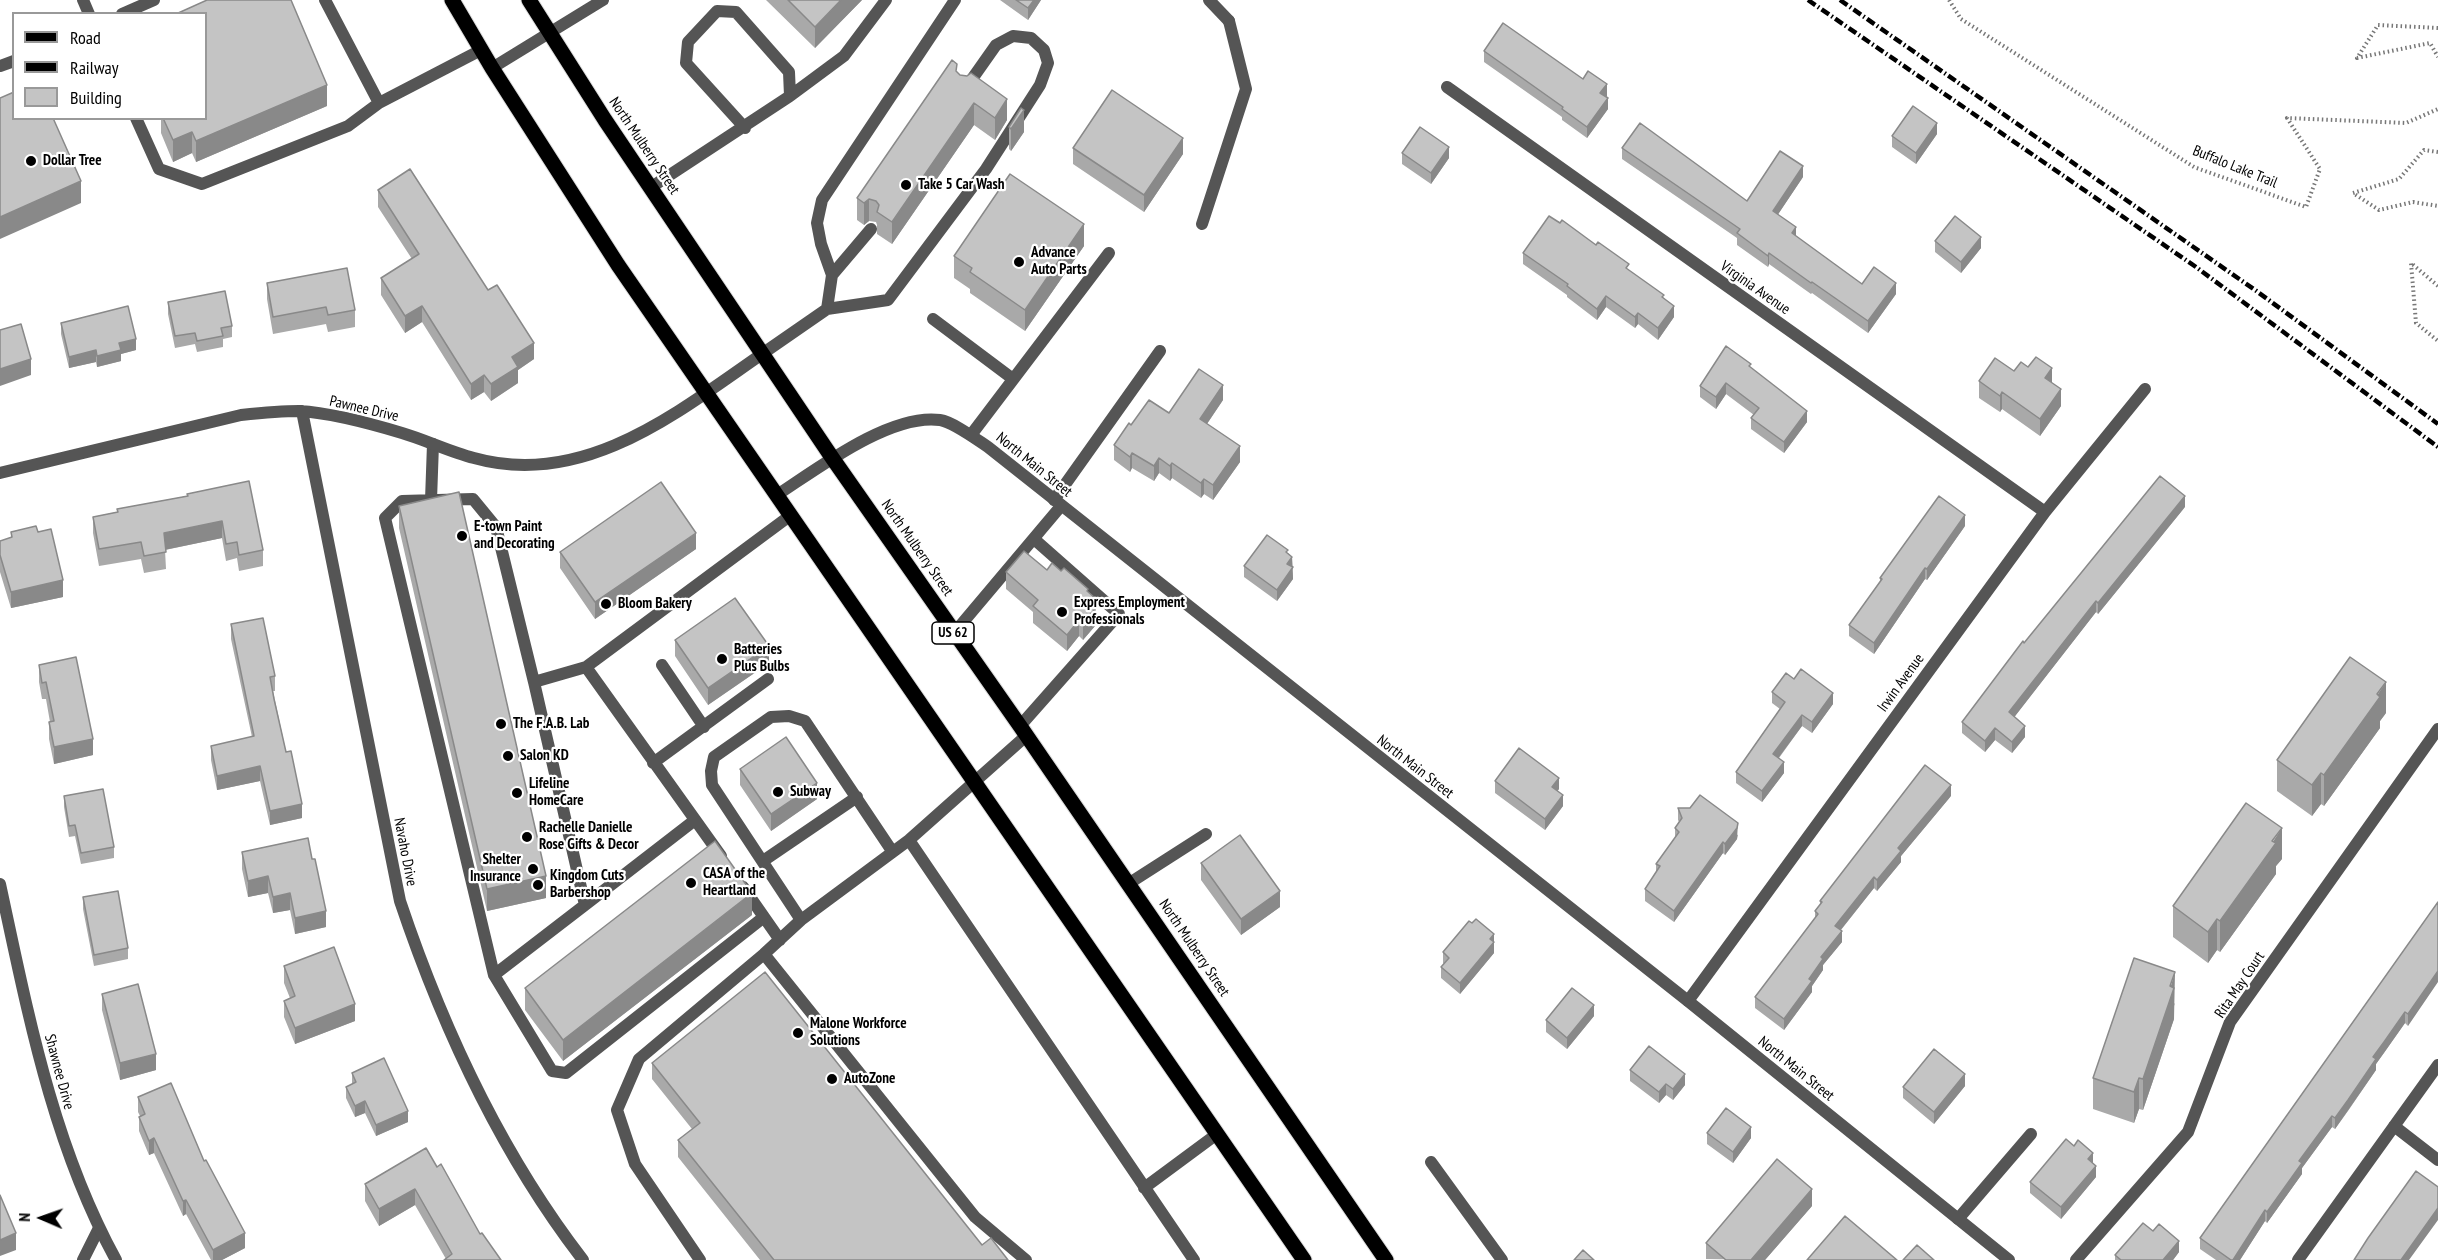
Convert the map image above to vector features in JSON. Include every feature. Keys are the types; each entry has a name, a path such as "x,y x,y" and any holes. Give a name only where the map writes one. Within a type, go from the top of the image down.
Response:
{"main road":[{"path":"452,0 492,68 618,265 1304,1260"},
{"name":"North Mulberry Street","path":"529,0 650,188 833,459 1023,731 1386,1260"}],"street":[{"path":"127,12 154,0"},
{"path":"325,0 379,103"},
{"path":"492,68 603,0"},
{"path":"650,188 745,128 844,56 886,0"},
{"path":"955,0 822,200 817,223 821,244 832,275 827,309 888,300 986,170 1040,85 1048,63 1044,50 1031,38 1013,36 996,45 964,90"},
{"path":"1202,224 1246,89 1229,21 1209,0"},
{"path":"745,128 686,63 688,42 717,6 736,12 789,72 790,96"},
{"path":"137,120 159,169 202,183 348,126 379,103 481,50"},
{"name":"Virginia Avenue","path":"1447,87 2045,512"},
{"path":"832,275 871,229"},
{"path":"971,435 1109,253"},
{"name":"Pawnee Drive","path":"0,473 241,415 302,411 380,426 476,459 513,465 548,465 566,462 597,453 638,435 674,414 827,309"},
{"path":"933,319 1013,379"},
{"path":"954,633 1034,539 1160,351"},
{"name":"Irwin Avenue","path":"1688,1001 2045,512 2145,388"},
{"name":"Navaho Drive","path":"302,411 400,902 424,971 492,1116 542,1205 583,1260"},
{"name":"North Main Street","path":"777,495 833,459 900,424 919,420 942,420 971,435 1688,1001 2008,1260"},
{"path":"431,500 432,444"},
{"path":"585,905 496,527 473,499 402,501 385,518 494,975 552,1071 566,1073 764,917"},
{"path":"534,682 586,667 791,516"},
{"path":"700,1260 635,1164 617,1110 639,1059 765,954 801,920 909,840 974,780 1023,731 1119,614 1034,539"},
{"path":"662,665 704,727"},
{"path":"586,667 780,940"},
{"path":"653,763 768,679"},
{"path":"801,920 712,785 711,771 714,757 771,717 789,716 805,720 892,851"},
{"name":"Rita May Court","path":"2076,1260 2188,1132 2230,1022 2438,729"},
{"path":"763,861 857,797"},
{"path":"494,975 695,820"},
{"path":"1128,884 1206,834"},
{"path":"909,840 1194,1260"},
{"name":"Shawnee Drive","path":"0,884 30,1023 60,1135 75,1176 116,1260"},
{"path":"765,954 975,1217 1026,1260"},
{"path":"2298,1260 2438,1065"},
{"path":"2394,1126 2438,1160"},
{"path":"1144,1188 1217,1134"},
{"path":"1958,1219 2031,1134"},
{"path":"1431,1162 1502,1260"},
{"path":"83,1260 99,1228"}],"path":[{"name":"Buffalo Lake Trail","path":"1948,0 1961,19 2194,167 2306,207 2320,169 2287,118 2406,123 2438,109"},
{"path":"2438,28 2378,25 2357,58 2430,42 2438,57"},
{"path":"2438,152 2424,150 2399,179 2353,193 2379,210 2414,202 2438,206"},
{"path":"2438,286 2411,263 2416,323 2438,341"}],"building":[{"path":"207,0 291,0 327,85 196,141 192,132 173,140 164,120 207,120 207,12 180,12"},
{"path":"788,0 841,0 815,27"},
{"path":"1016,0 1034,0 1028,8"},
{"path":"1503,23 1583,79 1588,71 1607,84 1600,93 1608,98 1587,127 1562,109 1563,107 1484,51"},
{"path":"952,60 957,64 956,71 960,75 967,76 971,73 1007,99 995,118 974,103 892,222 877,212 879,205 876,201 869,199 864,203 857,198"},
{"path":"1112,90 1183,138 1144,195 1073,148"},
{"name":"Dollar Tree","path":"12,93 12,120 54,120 81,181 0,217 0,98"},
{"path":"1913,106 1937,123 1916,153 1892,136"},
{"path":"1021,108 1024,110 1011,129 1009,127"},
{"path":"1640,123 1747,201 1780,151 1803,166 1773,211 1796,227 1792,233 1862,284 1874,267 1896,283 1868,321 1769,253 1768,256 1737,233 1740,229 1622,148"},
{"path":"1420,127 1449,147 1431,173 1402,153"},
{"path":"410,169 488,290 497,285 534,343 512,357 518,367 491,384 484,375 471,384 422,306 405,316 381,278 419,254 378,190"},
{"name":"Advance Auto Parts","path":"1010,174 1084,224 1025,310 970,272 972,268 954,256"},
{"path":"1549,216 1560,223 1562,220 1596,245 1598,242 1629,264 1626,268 1664,295 1662,297 1674,306 1658,328 1638,313 1635,317 1606,296 1597,309 1567,286 1568,284 1523,253"},
{"path":"1955,216 1981,237 1961,262 1935,241"},
{"path":"347,268 355,310 328,315 326,307 273,317 267,283"},
{"path":"225,291 232,326 221,328 223,336 197,341 195,333 175,336 168,302"},
{"path":"128,306 136,339 119,343 121,350 97,356 96,350 69,357 61,323"},
{"path":"21,324 31,359 0,369 0,330"},
{"path":"1726,346 1807,411 1784,442 1751,418 1759,408 1726,383 1716,397 1700,386"},
{"path":"2036,357 2052,368 2045,378 2061,389 2040,419 2002,392 2000,396 1979,381 1995,358 2014,371 2021,362 2028,367"},
{"path":"1199,369 1223,385 1200,419 1240,446 1213,485 1204,479 1201,483 1172,463 1170,466 1159,458 1154,466 1132,453 1130,457 1114,445 1149,400 1169,413"},
{"path":"2160,476 2185,496 2098,603 2096,601 2009,712 2025,726 2012,742 1995,728 1985,741 1962,722 2023,641 2024,643"},
{"path":"249,481 263,550 239,555 237,542 226,544 222,521 164,533 166,552 144,556 141,542 99,549 93,517 118,512 117,509 188,496 187,494"},
{"path":"661,482 696,533 595,602 560,552"},
{"path":"459,492 546,876 487,889 399,506"},
{"path":"1939,496 1965,515 1927,569 1925,568 1874,643 1849,625"},
{"path":"36,526 38,532 51,529 63,580 11,592 0,555 0,541 12,537 11,532"},
{"path":"1267,535 1288,550 1286,552 1292,557 1287,564 1293,567 1277,590 1244,566"},
{"name":"Express Employment Professionals","path":"1024,551 1047,570 1052,563 1061,571 1064,568 1096,599 1090,605 1095,609 1083,623 1079,620 1067,635 1033,606 1038,600 1006,572"},
{"name":"Batteries Plus Bulbs","path":"735,598 769,646 708,688 675,640"},
{"path":"263,618 275,676 270,677 274,699 286,752 291,751 302,804 270,811 260,766 217,776 211,746 254,736 231,624"},
{"path":"76,657 93,739 54,747 49,722 54,721 46,682 42,683 39,665"},
{"path":"2350,657 2386,682 2377,694 2380,697 2324,775 2321,773 2312,785 2277,760"},
{"path":"1801,669 1833,693 1812,722 1802,715 1773,754 1784,762 1762,791 1736,772 1785,702 1772,692 1786,673 1794,679"},
{"name":"Subway","path":"786,737 817,783 771,814 740,769"},
{"path":"1519,748 1559,778 1552,787 1563,795 1545,819 1495,781"},
{"path":"1925,765 1951,785 1898,848 1901,851 1877,880 1874,877 1835,926 1842,931 1821,957 1823,959 1809,979 1812,981 1784,1019 1755,997 1818,914 1815,911 1822,902 1820,901"},
{"path":"103,789 114,847 81,853 75,825 69,826 64,796"},
{"path":"1700,795 1738,823 1737,828 1725,844 1723,842 1674,911 1645,889 1660,866 1656,864 1679,832 1675,828 1682,818 1678,808 1690,808"},
{"path":"2246,803 2282,828 2272,841 2276,843 2220,921 2217,919 2208,932 2173,906"},
{"path":"1240,835 1280,891 1241,919 1201,863"},
{"path":"308,838 326,911 295,918 290,893 273,897 268,876 248,881 242,852"},
{"path":"715,841 752,893 563,1040 525,988"},
{"path":"118,891 128,948 94,955 83,897"},
{"path":"2438,902 2438,971 2408,1014 2405,1012 2373,1057 2376,1059 2348,1100 2335,1118 2332,1116 2299,1161 2302,1163 2267,1212 2265,1210 2231,1260 2200,1238"},
{"path":"1476,919 1494,934 1490,939 1494,942 1460,983 1441,967 1449,958 1443,952 1469,921 1472,923"},
{"path":"334,947 355,1004 295,1028 284,1001 295,996 284,966"},
{"path":"2134,958 2175,972 2170,986 2174,988 2143,1079 2139,1078 2134,1092 2093,1078"},
{"path":"765,972 982,1245 991,1238 1008,1260 774,1260 678,1140 700,1123 652,1063"},
{"path":"138,984 156,1054 120,1063 102,994"},
{"path":"1572,988 1594,1005 1567,1038 1546,1020"},
{"path":"1649,1046 1685,1074 1673,1089 1666,1084 1659,1092 1630,1070"},
{"path":"1934,1049 1965,1074 1934,1112 1903,1087"},
{"path":"384,1058 408,1111 376,1125 365,1101 355,1106 346,1087 356,1082 352,1073"},
{"path":"171,1083 204,1161 206,1160 245,1233 213,1250 186,1200 183,1201 154,1138 149,1141 139,1117 145,1114 138,1097"},
{"path":"1726,1108 1751,1127 1733,1152 1707,1133"},
{"path":"2066,1139 2074,1146 2078,1140 2093,1153 2088,1159 2096,1166 2061,1207 2030,1182"},
{"path":"426,1148 437,1167 441,1164 480,1234 482,1233 501,1260 444,1260 452,1254 415,1189 379,1209 365,1184"},
{"path":"1777,1159 1812,1189 1751,1260 1726,1260 1706,1243"},
{"path":"2416,1171 2438,1187 2438,1208 2401,1260 2354,1260 2368,1238"},
{"path":"0,1195 16,1233 0,1240"},
{"path":"1845,1216 1897,1260 1807,1260"},
{"path":"2143,1223 2153,1231 2159,1224 2179,1241 2163,1260 2121,1260 2115,1255"},
{"path":"1917,1245 1934,1260 1903,1260"},
{"path":"1583,1250 1594,1260 1574,1260"}],"railway":[{"path":"1808,0 2196,267 2438,447"},
{"path":"1840,0 2255,290 2438,424"}],"place":[{"name":"Dollar Tree","path":"31,161"},
{"name":"Take 5 Car Wash","path":"906,185"},
{"name":"Advance Auto Parts","path":"1019,262"},
{"name":"E-town Paint and Decorating","path":"462,536"},
{"name":"Bloom Bakery","path":"606,604"},
{"name":"Express Employment Professionals","path":"1062,612"},
{"name":"Batteries Plus Bulbs","path":"722,659"},
{"name":"The F.A.B. Lab","path":"501,724"},
{"name":"Salon KD","path":"508,756"},
{"name":"Subway","path":"778,792"},
{"name":"Lifeline HomeCare","path":"517,793"},
{"name":"Rachelle Danielle Rose Gifts & Decor","path":"527,837"},
{"name":"Shelter Insurance","path":"533,869"},
{"name":"CASA of the Heartland","path":"691,883"},
{"name":"Kingdom Cuts Barbershop","path":"538,885"},
{"name":"Malone Workforce Solutions","path":"798,1033"},
{"name":"AutoZone","path":"832,1079"}]}
